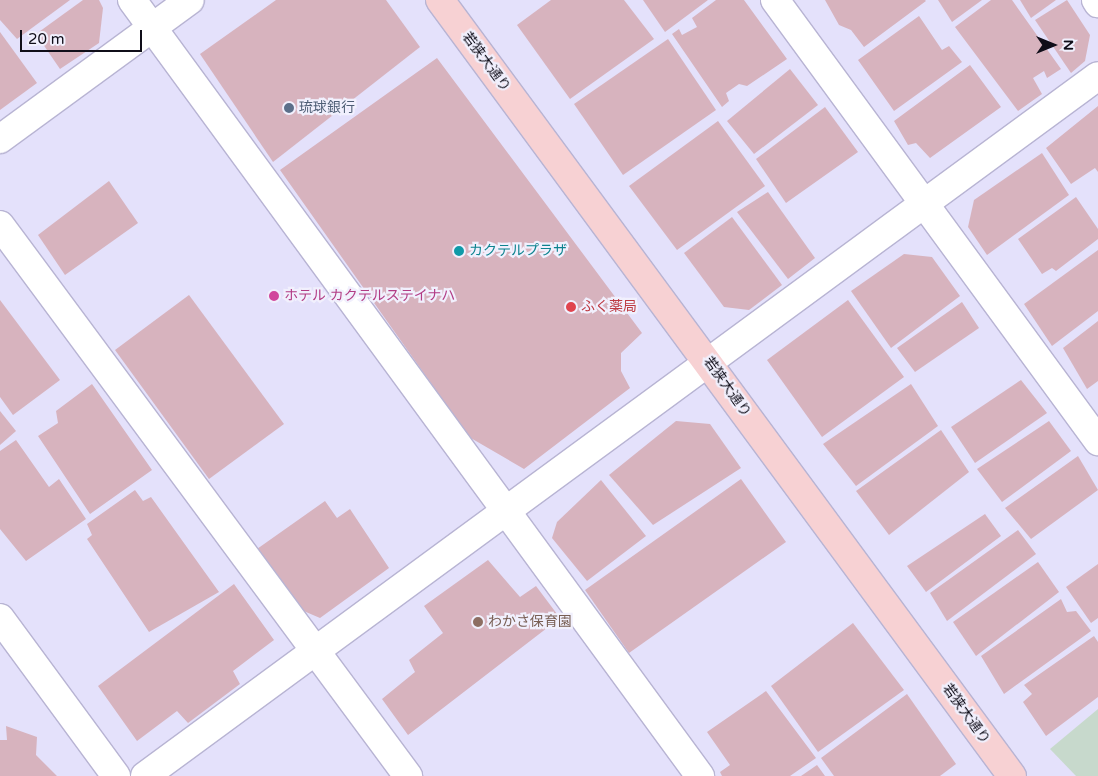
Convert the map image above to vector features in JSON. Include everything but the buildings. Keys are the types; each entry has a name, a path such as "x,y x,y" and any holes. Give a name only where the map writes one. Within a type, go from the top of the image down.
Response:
{"main road":[{"name":"若狭大通り","path":"440,0 708,361 1012,776"}],"street":[{"path":"132,0 700,776"},
{"path":"0,139 190,0"},
{"path":"775,0 926,202 1098,441"},
{"path":"145,776 315,653 708,361 1098,76"},
{"path":"0,225 315,653 408,776"},
{"path":"0,618 116,776"}],"green space":[{"path":"1098,709 1098,776 1076,776 1050,749"}],"place":[{"name":"琉球銀行","path":"289,108"},
{"name":"カクテルプラザ","path":"459,251"},
{"name":"ホテル カクテルステイナハ","path":"274,296"},
{"name":"ふく薬局","path":"571,307"},
{"name":"わかさ保育園","path":"478,622"}]}
